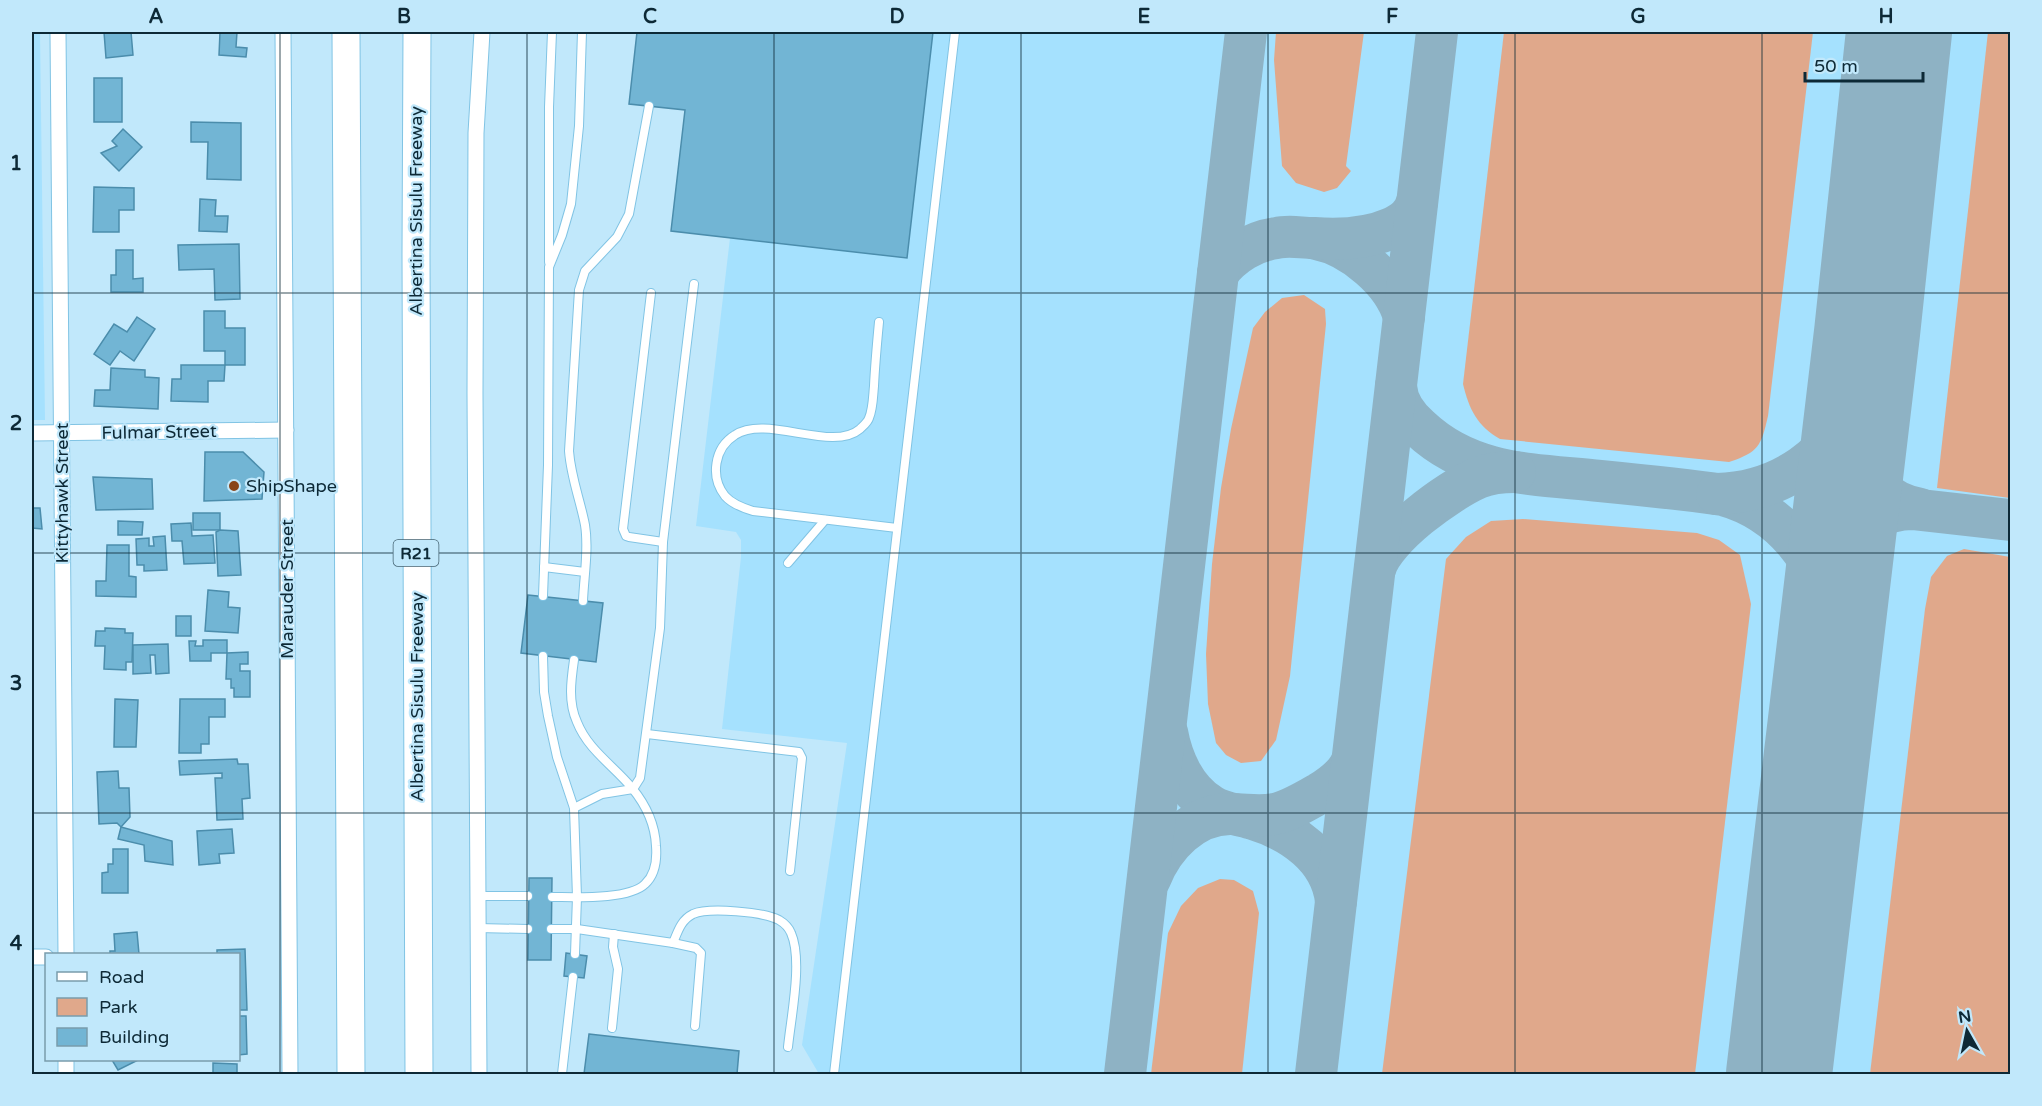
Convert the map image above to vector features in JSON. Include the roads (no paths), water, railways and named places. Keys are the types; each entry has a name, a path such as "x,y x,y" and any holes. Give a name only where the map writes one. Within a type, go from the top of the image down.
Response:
{"highway":[{"path":"346,32 351,1074"},
{"name":"Albertina Sisulu Freeway","path":"417,32 419,1074"}],"street":[{"name":"Kittyhawk Street","path":"58,32 66,953"},
{"name":"Marauder Street","path":"283,32 290,1074"},
{"path":"479,1074 475,394 476,133 482,32"},
{"name":"Fulmar Street","path":"32,433 286,430"}],"lane":[{"path":"543,596 548,465 549,107 552,32"},
{"path":"549,267 571,204 579,126 582,32"},
{"path":"834,1074 955,32"},
{"path":"583,601 585,525 572,479 569,451 579,290 585,271 617,237 629,214 649,106"},
{"path":"574,808 602,794 633,789 640,778 660,628 663,542 694,284"},
{"path":"651,293 623,533 629,537 663,542"},
{"path":"879,322 873,402 869,419 862,427 845,437 768,429 746,430 735,435 725,444 717,457 716,470 718,483 726,496 738,506 753,511 897,528"},
{"path":"788,563 825,520"},
{"path":"544,567 585,572"},
{"path":"543,656 544,692 552,736 574,808 577,897 575,954"},
{"path":"552,897 616,895 644,886 651,877 657,858 656,837 650,817 633,789 591,745 576,721 570,687 574,660"},
{"path":"647,734 800,752 802,758 790,871"},
{"path":"478,896 528,896"},
{"path":"673,943 680,925 686,919 705,910 768,916 781,921 790,930 797,961 788,1047"},
{"path":"478,928 528,929"},
{"path":"551,929 577,929 696,948 701,952 695,1026"},
{"path":"612,1028 618,969 613,947 614,934"},
{"path":"562,1074 573,977"}],"place":[{"name":"ShipShape","path":"234,486"}]}
